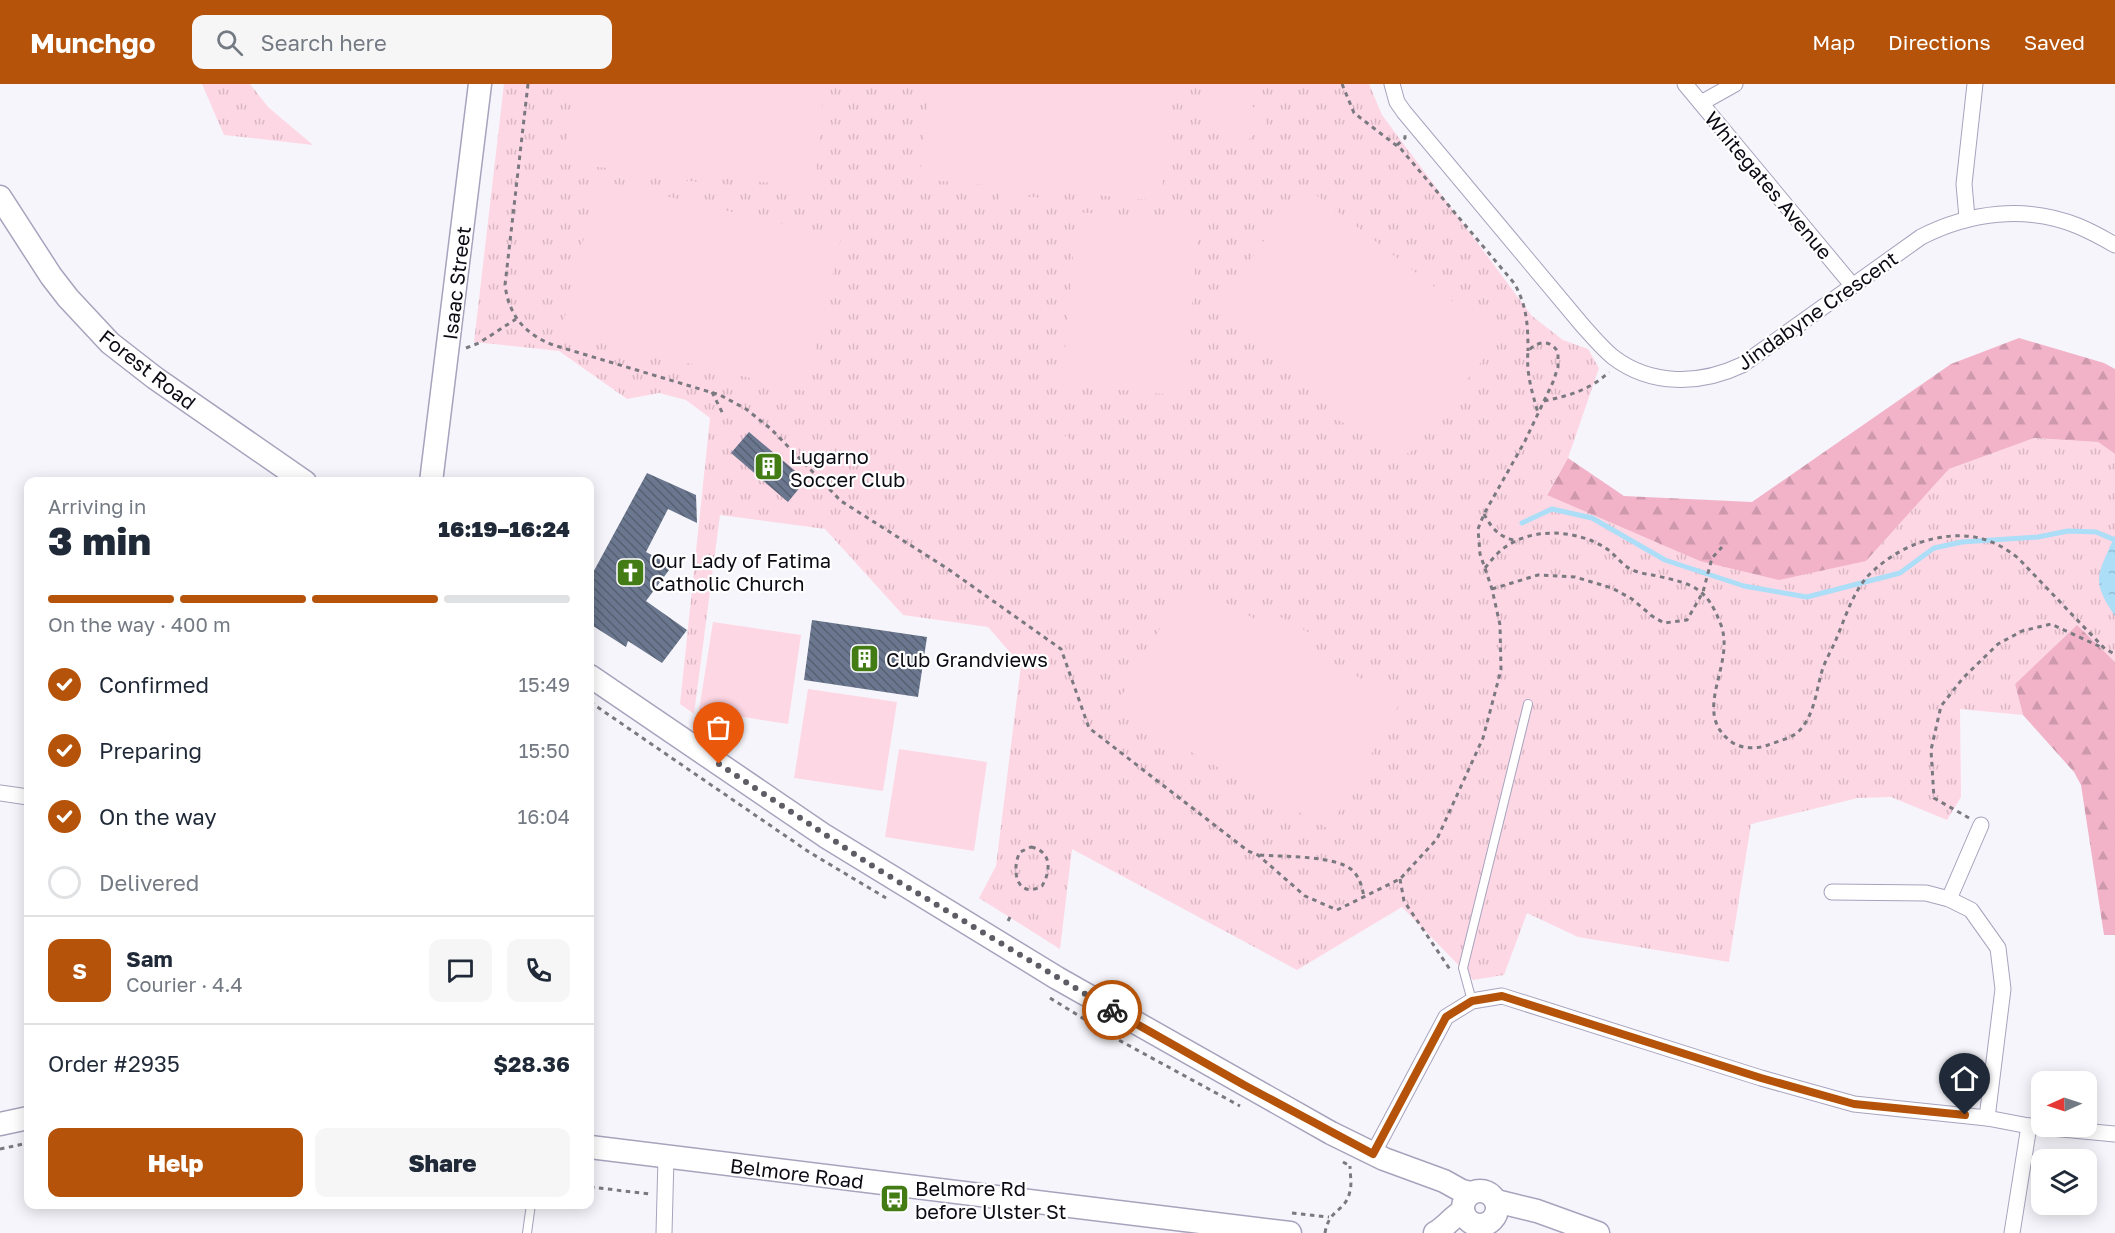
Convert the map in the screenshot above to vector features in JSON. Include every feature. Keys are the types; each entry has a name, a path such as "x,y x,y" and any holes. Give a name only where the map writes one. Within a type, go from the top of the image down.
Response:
{"street":[{"name":"Isaac Street","path":"432,477 480,84"},
{"name":"Jindabyne Crescent","path":"1392,84 1397,102 1404,112 1583,326 1612,356 1648,375 1666,379 1698,380 1729,372 1758,354 1921,237 1967,218 2017,213 2046,217 2079,226 2115,245"},
{"name":"Whitegates Avenue","path":"1685,84 1852,285"},
{"path":"1701,103 1735,84"},
{"path":"1967,218 1964,184 1976,84"},
{"name":"Forest Road","path":"0,197 51,276 110,343 155,378 298,477"},
{"path":"594,679 825,836 947,912 1244,1085 1365,1150 1444,1181 1462,1191 1469,1221 1479,1225 1487,1220 1537,1211 1598,1233"},
{"path":"0,793 24,796"},
{"path":"1949,899 1981,825"},
{"path":"1832,892 1926,893 1949,899 1971,910 1998,948 2003,989 1987,1118"},
{"path":"1365,1150 1446,1017 1472,1001 1502,996 1761,1078 1854,1104 2115,1134"},
{"path":"0,1124 24,1119"},
{"path":"2012,1233 2030,1126"},
{"name":"Belmore Road","path":"594,1147 1220,1229 1290,1233"},
{"path":"664,1233 666,1156"},
{"path":"1434,1233 1444,1228 1480,1190 1490,1193 1487,1220"}],"lane":[{"path":"1472,1001 1463,968 1528,704"},
{"path":"527,1233 530,1209"}],"path":[{"path":"528,84 506,273 507,298 516,319 532,335 553,345 711,392 737,403 758,417 829,490 848,506 948,569 1061,649 1089,728 1248,851 1258,855 1342,864 1351,869 1358,878 1364,897"},
{"path":"1342,84 1354,113 1401,149 1514,283 1527,316 1528,377 1538,413"},
{"path":"448,348 467,348 479,343 516,319"},
{"path":"1258,855 1305,896 1337,910 1400,879 1437,839 1483,738 1501,670 1500,625 1478,540 1478,529 1525,441 1557,374 1558,352 1551,344 1543,342 1528,351"},
{"path":"1544,401 1571,395 1585,389 1598,381 1620,361"},
{"path":"711,392 723,414"},
{"path":"1484,514 1490,526 1500,536 1518,541"},
{"path":"1485,568 1498,552 1518,541 1542,533 1565,533 1584,537 1607,549 1636,572 1691,585 1703,592 1717,617 1725,639 1725,654 1713,701 1713,715 1719,730 1734,743 1747,748 1762,747 1793,736 1800,731 1813,707 1822,670 1854,598 1866,578 1910,545 1930,539 1965,534 1985,539 2007,550 2105,649 2115,654"},
{"path":"1492,589 1538,575 1575,577 1612,588 1632,599 1664,623 1687,620 1703,592 1712,558 1722,547"},
{"path":"1981,825 1934,798 1931,750 1941,706 1963,678 1998,644 2022,631 2051,624 2115,654"},
{"path":"1031,847 1039,848 1045,854 1049,872 1042,886 1029,890 1023,888 1019,883 1014,867 1020,852 1031,847"},
{"path":"1400,879 1404,901 1454,974"},
{"path":"0,1149 24,1144"},
{"path":"1325,1233 1329,1217 1345,1203 1350,1193 1350,1163 1365,1150"},
{"path":"594,1188 654,1195"}],"green space":[{"path":"202,84 250,84 268,107 313,145 224,135"},
{"path":"504,84 1369,84 1382,115 1532,316 1563,340 1588,349 1599,368 1568,458 1547,494 1866,561 1949,469 2033,438 2098,442 2115,454 2115,662 2077,625 2015,684 2023,715 1960,709 1961,797 1947,820 1891,797 1858,798 1751,824 1729,962 1578,937 1527,913 1504,975 1473,980 1402,907 1297,970 1072,849 1060,949 979,898 996,866 1021,665 988,627 903,615 825,529 720,515 694,714 680,704 710,418 686,400 659,393 627,399 559,351 474,342"},
{"path":"573,84 824,84 815,187 565,164"},
{"path":"929,84 1172,84 1161,201 920,179"},
{"path":"1218,84 1233,84 1267,123 1238,149 1197,102"},
{"path":"598,180 841,238 805,391 561,333"},
{"path":"679,180 739,186 738,192 678,187"},
{"path":"1303,185 1500,338 1409,454 1215,310"},
{"path":"1000,194 1072,201 1071,208 999,201"},
{"path":"1077,212 1199,223 1184,396 1062,384"},
{"path":"2019,338 2104,363 2115,369 2115,454 2098,442 2034,438 1949,469 1866,561 1779,580 1700,561 1547,495 1568,458 1624,496 1752,502 1951,364"},
{"path":"1017,405 1078,444 1074,449 1013,410"},
{"path":"1327,406 1388,440 1385,446 1324,412"},
{"path":"1187,581 1401,701 1329,829 1114,709"},
{"path":"1255,603 1317,637 1313,644 1251,609"},
{"path":"713,622 801,635 788,724 699,710"},
{"path":"2077,625 2115,662 2115,935 2104,935 2081,785 2074,772 2023,715 2015,684"},
{"path":"808,689 897,702 883,791 794,778"},
{"path":"899,749 987,762 974,851 885,837"}],"water":[{"path":"2115,535 2115,616 2102,593 2099,576"}],"building":[{"name":"Lugarno Soccer Club","path":"749,432 806,480 788,502 731,453"},
{"name":"Our Lady of Fatima Catholic Church","path":"647,473 696,495 697,523 668,509 646,552 672,566 646,601 687,630 662,663 628,641 626,647 594,627 594,571"},
{"name":"Club Grandviews","path":"812,620 927,637 918,697 804,680"}],"waterway":[{"path":"1522,523 1552,509 1592,518 1665,560 1744,586 1807,597 1900,573 1934,548 1962,542 2038,537 2068,531 2096,532 2115,540"}],"way so far":[{"path":"719,764 874,867 1112,1010"}],"place":[{"name":"Lugarno Soccer Club","path":"769,467"},
{"name":"Our Lady of Fatima Catholic Church","path":"630,572"},
{"name":"Club Grandviews","path":"865,659"},
{"name":"Belmore Rd before Ulster St","path":"894,1199"}],"route":[{"path":"1112,1010 1244,1085 1373,1154 1446,1017 1472,1001 1502,996 1761,1078 1854,1104 1965,1115"}]}
